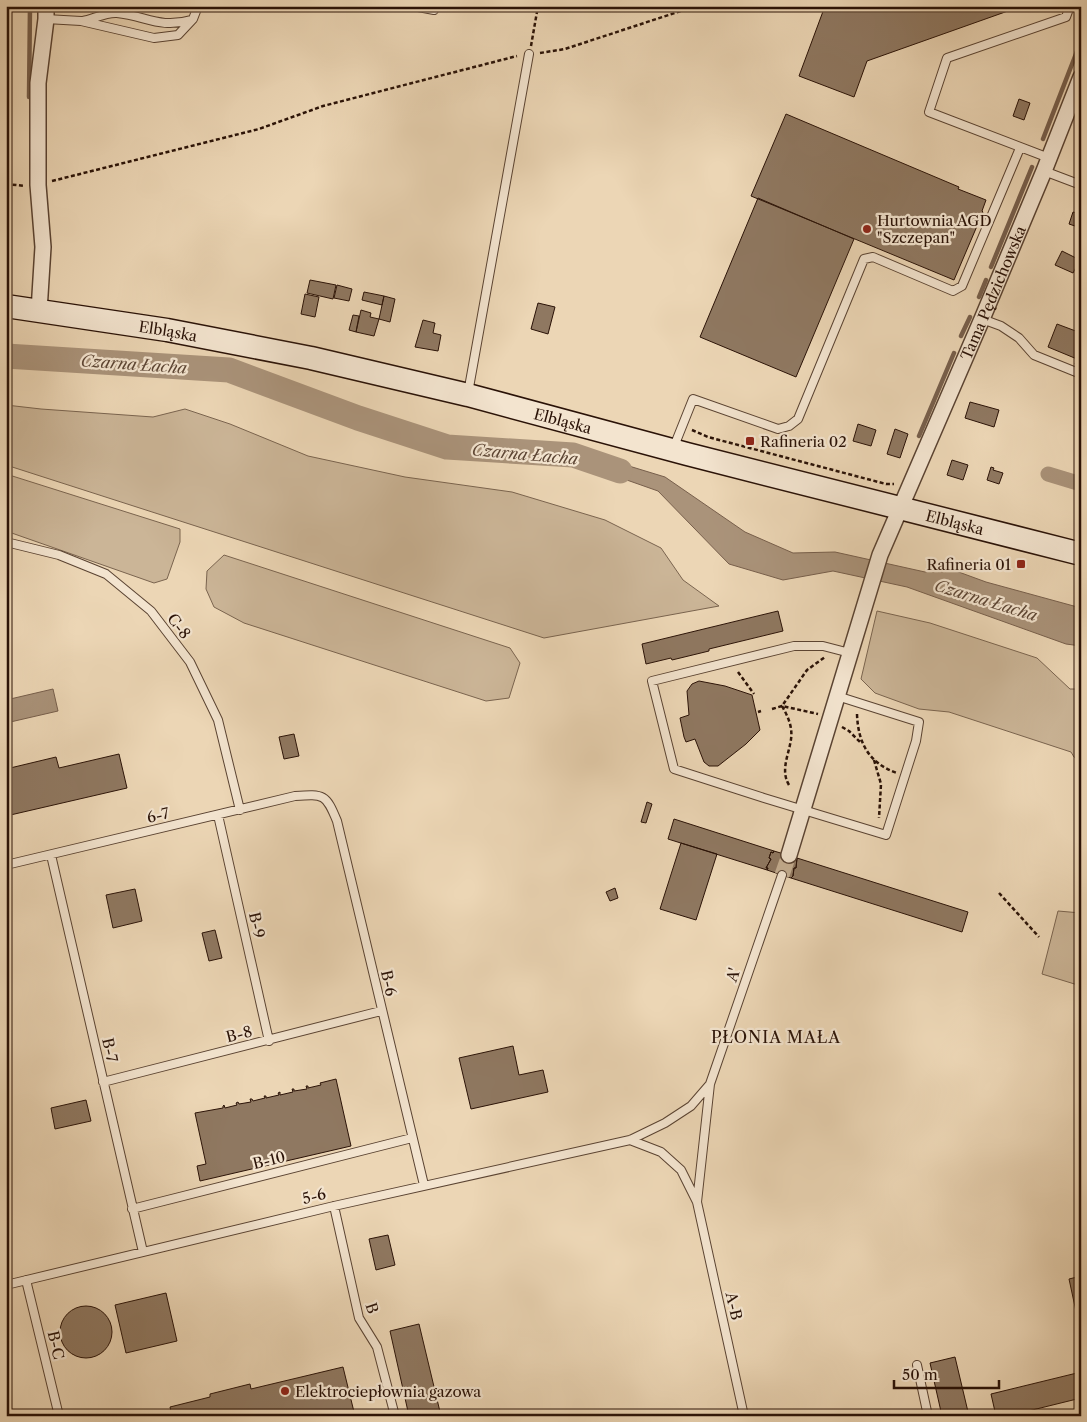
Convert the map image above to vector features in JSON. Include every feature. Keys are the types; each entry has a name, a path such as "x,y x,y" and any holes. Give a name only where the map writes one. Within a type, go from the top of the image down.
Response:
{"main road":[{"name":"Elbląska","path":"23,308 167,330 301,356 468,395 673,450 1081,554"}],"street":[{"path":"23,308 43,247 38,185 38,84 46,13"},
{"name":"Tama Pędzichowska","path":"788,855 880,555 982,319 1081,77"}],"lane":[{"path":"46,13 154,38 178,35 193,19 198,6"},
{"path":"414,6 434,10"},
{"path":"1070,6 1066,17 947,58 929,112 1020,148 1081,185"},
{"path":"82,21 116,13 157,23 181,23 193,19"},
{"path":"468,395 529,54"},
{"path":"673,450 693,399 778,428 789,426 798,419 864,259 873,257 954,291 962,286 1020,148"},
{"path":"982,319 1001,326 1019,338 1034,355 1081,374"},
{"name":"C-8","path":"6,542 59,555 106,574 151,611 190,662 218,720 240,810"},
{"path":"837,696 919,722 916,741 886,834 802,810 674,768 652,681 794,646 823,646 850,653"},
{"name":"6-7","path":"6,865 295,796 317,794"},
{"name":"B-6","path":"317,794 329,802 337,821 424,1185"},
{"name":"B-9","path":"218,815 269,1041"},
{"name":"B-7","path":"50,855 142,1252"},
{"name":"A'","path":"697,1202 710,1084 782,875"},
{"name":"B-8","path":"103,1082 381,1011"},
{"name":"A'","path":"630,1140 666,1123 691,1106 710,1084"},
{"name":"B-10","path":"132,1209 412,1138"},
{"path":"630,1140 661,1152 681,1170 697,1202"},
{"name":"5-6","path":"6,1285 424,1185 630,1140"},
{"name":"A-B","path":"697,1202 744,1416"},
{"name":"B","path":"334,1206 359,1318 377,1346 394,1416"},
{"name":"B-C","path":"26,1280 59,1416"},
{"path":"916,1365 928,1416"}],"path":[{"path":"529,54 538,6"},
{"path":"47,182 259,130 323,106 508,58 565,49 696,6"},
{"path":"6,184 31,186"},
{"path":"682,425 708,437 858,477"},
{"path":"782,706 807,670 820,659 829,656"},
{"path":"738,672 754,694"},
{"path":"782,706 792,730 786,771 786,779 790,784"},
{"path":"772,709 782,706 819,714"},
{"path":"856,712 857,726 862,744"},
{"path":"837,724 849,731 873,759 881,784 879,818"},
{"path":"873,759 890,770 905,775"},
{"path":"999,893 1039,937"}],"shaded area":[{"path":"6,405 153,417 185,409 230,424 308,456 405,477 512,492 605,520 661,548 683,580 719,606 544,638 6,465"},
{"path":"6,474 180,529 180,542 167,579 154,583 6,531"},
{"path":"224,555 510,648 520,663 509,698 486,701 244,623 214,607 206,589 207,571"},
{"path":"877,611 930,623 1037,658 1070,689 1081,689 1081,761 1074,757 1071,752 949,712 919,709 875,693 861,679"},
{"path":"1058,911 1081,913 1081,986 1042,974"}],"water":[{"path":"606,459 665,477 745,532 793,553 835,552 925,572 945,567 986,582 1081,608 1081,646 1066,644 907,587 833,571 783,580 729,564 658,491 573,461"},
{"path":"53,689 58,711 6,723 6,700"}],"building":[{"path":"825,6 1022,6 867,61 854,97 799,76"},
{"path":"1019,99 1030,103 1024,120 1013,116"},
{"path":"786,114 986,200 983,212 954,280 751,196"},
{"path":"758,198 854,239 796,377 700,337"},
{"path":"1073,212 1081,214 1081,228 1069,224"},
{"path":"1062,251 1080,260 1073,273 1055,265"},
{"path":"310,280 336,285 333,299 307,293"},
{"path":"337,285 352,289 349,301 334,298"},
{"path":"364,292 384,296 382,305 362,300"},
{"path":"305,294 319,297 315,317 301,314"},
{"path":"384,296 395,299 390,322 379,319"},
{"path":"538,303 555,307 548,334 531,329"},
{"path":"361,310 371,313 370,317 379,319 374,336 356,332"},
{"path":"353,315 359,316 356,332 349,330"},
{"path":"423,320 435,323 433,333 441,335 438,351 415,347"},
{"path":"1057,324 1081,333 1081,366 1075,364 1077,359 1048,347"},
{"path":"970,402 999,410 994,427 965,418"},
{"path":"858,424 876,430 871,446 853,441"},
{"path":"895,429 908,434 900,458 887,454"},
{"path":"952,460 968,465 963,480 947,475"},
{"path":"991,467 994,468 993,470 1003,473 999,484 987,480"},
{"path":"778,611 783,631 672,660 671,658 646,664 642,644"},
{"path":"699,681 725,686 752,695 760,730 746,744 718,766 709,766 704,762 695,739 686,742 684,737 680,718 689,715 687,691 692,684"},
{"path":"294,734 299,756 284,759 279,737"},
{"path":"119,754 127,788 6,816 6,769 56,757 59,768"},
{"path":"647,802 652,804 646,823 641,822"},
{"path":"674,819 774,851 773,853 771,852 769,858 771,859 766,868 768,868 767,870 668,839"},
{"path":"681,843 717,854 696,920 660,909"},
{"path":"774,851 797,858 796,868 794,868 791,878 767,870 768,868 766,868 771,859 769,858 771,852 773,853"},
{"path":"797,858 968,912 962,932 791,878 794,868 796,868"},
{"path":"615,888 618,898 610,901 606,892"},
{"path":"135,889 142,921 113,928 106,895"},
{"path":"215,930 222,958 209,961 202,933"},
{"path":"513,1046 519,1075 543,1070 548,1092 471,1109 459,1058"},
{"path":"336,1079 351,1146 200,1181 197,1166 206,1164 195,1113 223,1108 224,1105 225,1108 237,1105 236,1103 238,1102 239,1104 251,1102 250,1099 253,1101 265,1098 264,1096 266,1098 279,1095 278,1093 280,1092 280,1095 293,1092 292,1089 294,1091 307,1089 306,1086 308,1088 321,1085 320,1083"},
{"path":"86,1100 91,1121 55,1129 51,1108"},
{"path":"388,1235 395,1265 376,1270 369,1239"},
{"path":"1081,1276 1081,1330 1080,1330 1069,1279"},
{"path":"166,1293 177,1341 126,1353 115,1305"},
{"path":"86,1306 96,1308 104,1314 110,1322 112,1332 110,1342 104,1350 96,1356 86,1358 76,1356 68,1350 62,1342 60,1332 62,1322 68,1314 76,1308"},
{"path":"419,1324 441,1416 409,1416 390,1331"},
{"path":"955,1357 969,1416 942,1416 930,1363"},
{"name":"Elektrociepłownia gazowa","path":"343,1367 355,1416 216,1416 215,1412 200,1416 172,1416 170,1407 210,1397 210,1394 250,1384 251,1389"},
{"path":"1081,1372 1081,1398 1008,1416 996,1416 991,1394"}],"waterway":[{"path":"29,97 30,6"},
{"path":"1043,139 1081,41"},
{"path":"991,267 1032,167"},
{"path":"979,297 986,280"},
{"path":"961,336 970,317"},
{"path":"919,436 954,353"},
{"name":"Czarna Łacha","path":"6,356 229,370 358,418 447,447 573,455 620,471"},
{"path":"1048,474 1081,484"}],"tunnel":[{"path":"782,875 789,855"}],"place":[{"name":"Hurtownia AGD \"Szczepan\"","path":"867,229"},
{"name":"Rafineria 02","path":"750,441"},
{"name":"Rafineria 01","path":"1021,564"},
{"name":"Elektrociepłownia gazowa","path":"285,1391"}],"district":[{"name":"PŁONIA MAŁA","path":"776,1037"}]}
